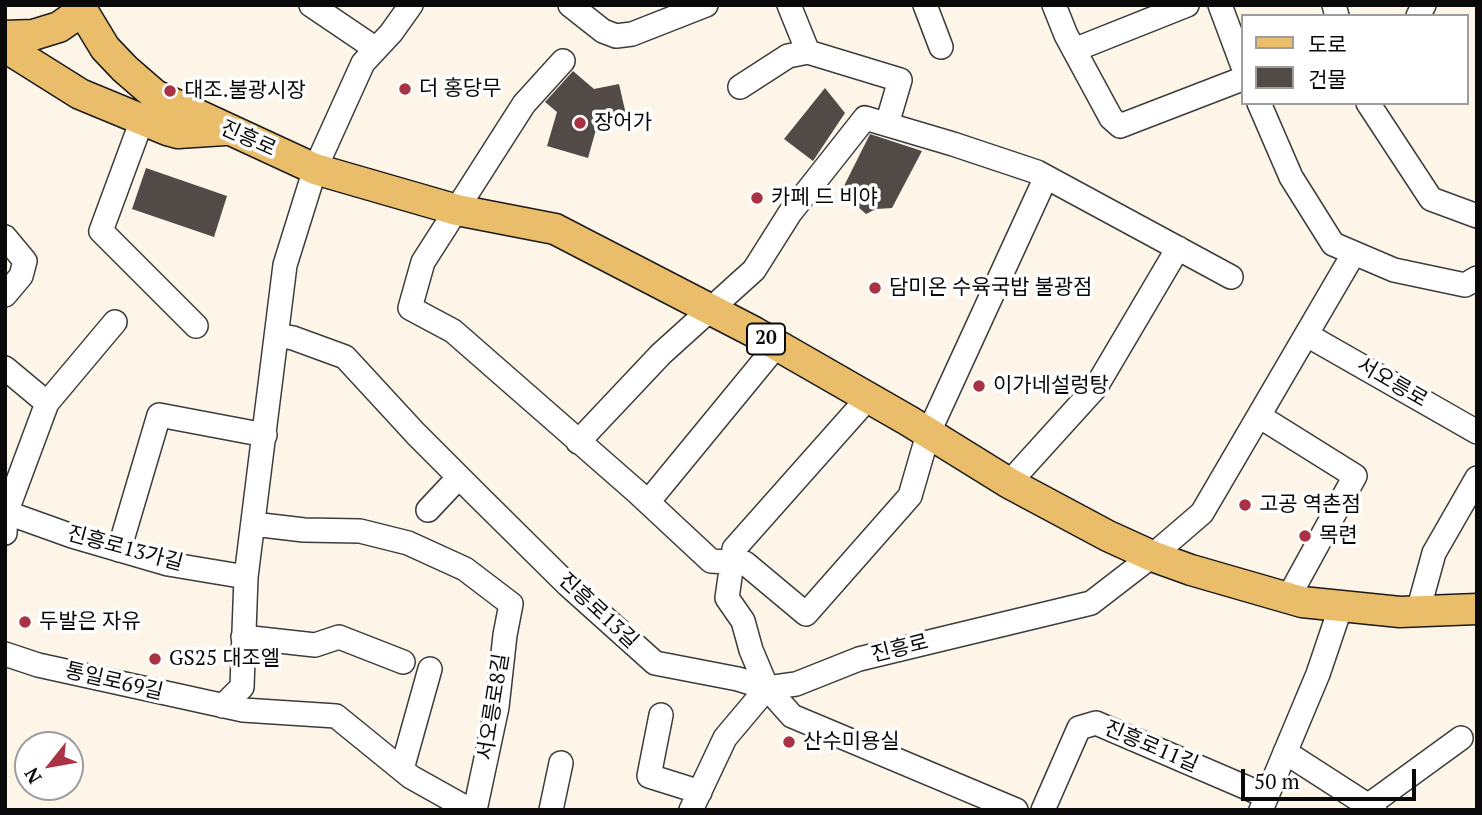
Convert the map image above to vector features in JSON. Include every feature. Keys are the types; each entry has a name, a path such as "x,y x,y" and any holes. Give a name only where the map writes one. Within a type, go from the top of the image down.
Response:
{"main road":[{"path":"5,36 33,35 59,27 83,7"},
{"name":"진흥로","path":"83,7 105,48 155,95 315,169 457,210 555,229 776,345 868,397 1009,483 1108,536 1152,556 1302,602 1400,612 1477,609"},
{"path":"5,47 80,94 142,120 178,133 229,130"}],"street":[{"path":"311,5 376,49"},
{"path":"223,706 242,687 246,577 285,265 315,169 363,64 411,5"},
{"path":"570,5 603,31 616,36 632,34 706,5"},
{"path":"789,5 808,52"},
{"path":"925,5 941,47"},
{"path":"1054,5 1074,50 1111,118 1120,126 1240,80"},
{"path":"1074,50 1187,5"},
{"path":"1220,5 1240,59"},
{"path":"740,87 788,56 808,52 900,80 887,124"},
{"path":"563,61 524,104 423,262 410,308 453,331 648,502 711,561 745,563 806,614 910,496 928,433 1046,177"},
{"path":"1260,105 1291,177 1333,244 1394,270 1465,285 1477,278"},
{"path":"1373,106 1431,199 1477,216"},
{"path":"578,442 661,355 754,270 790,213 865,118 953,144 1046,177 1231,277"},
{"path":"142,120 101,231 196,326"},
{"path":"5,237 25,261 21,276 5,295"},
{"path":"1009,483 1096,387 1178,248"},
{"name":"진흥로","path":"767,688 796,684 859,659 1091,603 1202,513 1354,253"},
{"path":"5,533 6,512 47,403 115,322"},
{"name":"진흥로13길","path":"277,335 345,357 459,477 568,585 654,663 767,688"},
{"name":"서오릉로","path":"1307,335 1477,432"},
{"path":"648,502 776,345"},
{"path":"5,368 47,403"},
{"path":"868,397 734,549 727,598 743,621 751,650 767,688 792,716 967,801 1016,810"},
{"path":"119,550 159,415 265,435"},
{"path":"1259,416 1355,476 1287,598"},
{"path":"428,510 459,477"},
{"path":"1418,611 1434,553 1477,478"},
{"name":"진흥로13가길","path":"6,512 168,564 246,577"},
{"name":"서오릉로8길","path":"223,706 243,710 336,716 411,777 473,810 497,707 511,604 466,569 408,543 360,531 304,530 253,524"},
{"name":"진흥로11길","path":"1043,810 1079,728 1096,723 1264,803 1318,674 1341,606"},
{"path":"243,637 315,645 339,637 403,662"},
{"name":"통일로69길","path":"5,654 38,665 223,706"},
{"path":"402,769 430,669"},
{"path":"660,715 649,776 695,801 725,738 767,688"},
{"path":"1285,751 1369,808 1461,738"},
{"path":"551,810 561,763"}],"building":[{"path":"573,71 594,89 619,84 627,119 597,126 588,158 547,146 557,112 545,102"},
{"path":"825,88 845,113 813,161 784,139"},
{"path":"870,134 922,151 892,208 876,209 866,214 841,192"},
{"path":"146,168 227,196 214,237 132,209"}],"place":[{"name":"더 홍당무","path":"405,89"},
{"name":"대조.불광시장","path":"170,91"},
{"name":"장어가","path":"580,123"},
{"name":"카페 드 비야","path":"757,198"},
{"name":"담미온 수육국밥 불광점","path":"875,288"},
{"name":"이가네설렁탕","path":"979,386"},
{"name":"고공 역촌점","path":"1245,505"},
{"name":"목련","path":"1305,536"},
{"name":"두발은 자유","path":"25,622"},
{"name":"GS25 대조엘","path":"155,659"},
{"name":"산수미용실","path":"789,742"}]}
